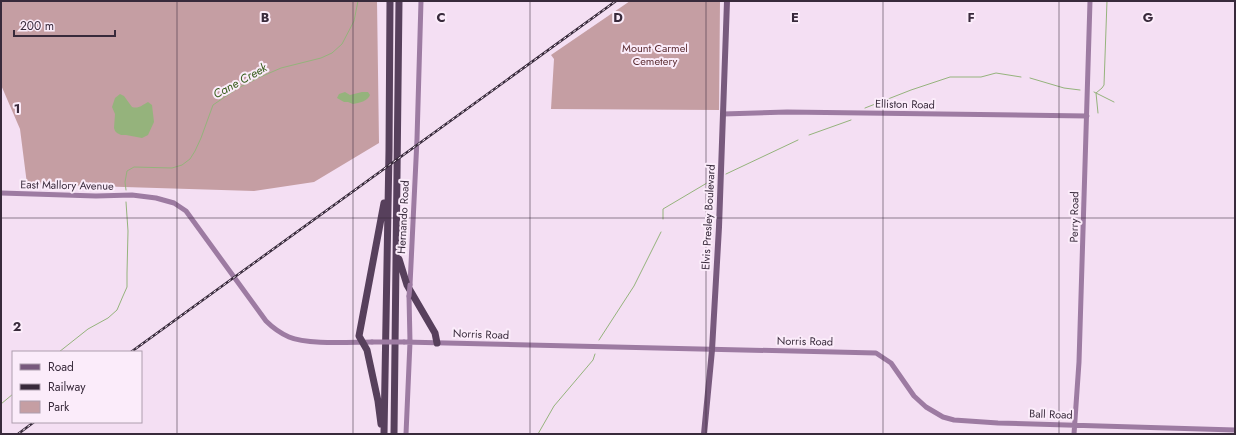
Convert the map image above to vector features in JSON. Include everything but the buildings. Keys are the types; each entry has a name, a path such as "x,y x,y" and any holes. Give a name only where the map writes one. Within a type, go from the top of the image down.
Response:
{"highway":[{"path":"383,434 390,1"},
{"path":"394,434 399,1"},
{"path":"383,434 378,401 367,350 359,336 388,183"},
{"path":"397,243 400,264 406,286 435,333 437,343"}],"main road":[{"name":"Hernando Road","path":"406,434 410,342 410,285 418,139 421,1"},
{"name":"Elvis Presley Boulevard","path":"704,434 712,350 721,188 721,145 727,1"},
{"name":"Perry Road","path":"1074,434 1080,362 1090,1"},
{"name":"Elliston Road","path":"723,114 786,112 1087,116"},
{"name":"East Mallory Avenue","path":"1,194 96,196 132,195"},
{"name":"Norris Road","path":"132,195 156,198 174,203 185,211 266,321 276,330 290,338 303,341 410,342 712,350 796,350 876,353 891,363"},
{"name":"Ball Road","path":"891,363 914,396 926,408 943,417 954,420 966,422 1235,430"}],"green space":[{"path":"1,1 377,1 379,143 314,182 254,191 27,184 20,129 1,85"},
{"name":"Mount Carmel Cemetery","path":"630,1 720,1 719,110 551,109 554,59 551,55"}],"shaded area":[{"path":"345,92 350,95 368,92 370,95 365,100 353,104 344,102 337,98 339,94"},
{"path":"120,94 124,96 132,107 139,107 148,102 152,105 154,122 148,135 142,138 121,135 115,131 115,114 112,107 115,98"}],"waterway":[{"name":"Cane Creek","path":"126,190 125,182 127,171 134,167 172,168 182,165 190,159 201,138 213,105 238,88 281,68 321,58 332,53 342,44 354,21 358,1"},
{"path":"1098,113 1096,93 1104,85 1107,1"},
{"path":"865,108 950,77 981,77 996,73 1021,77"},
{"path":"1030,78 1064,88 1080,90"},
{"path":"1094,92 1114,102"},
{"path":"809,135 851,120"},
{"path":"726,174 798,140"},
{"path":"663,219 663,209 712,180"},
{"name":"Cane Creek","path":"60,351 88,329 108,318 117,310 127,287 128,231 126,202"},
{"path":"599,340 634,286 661,232"},
{"path":"538,434 554,406 593,360 595,354"},
{"name":"Cane Creek","path":"1,404 12,395"}],"railway":[{"path":"132,351 616,1"},
{"path":"18,434 33,423"}]}
